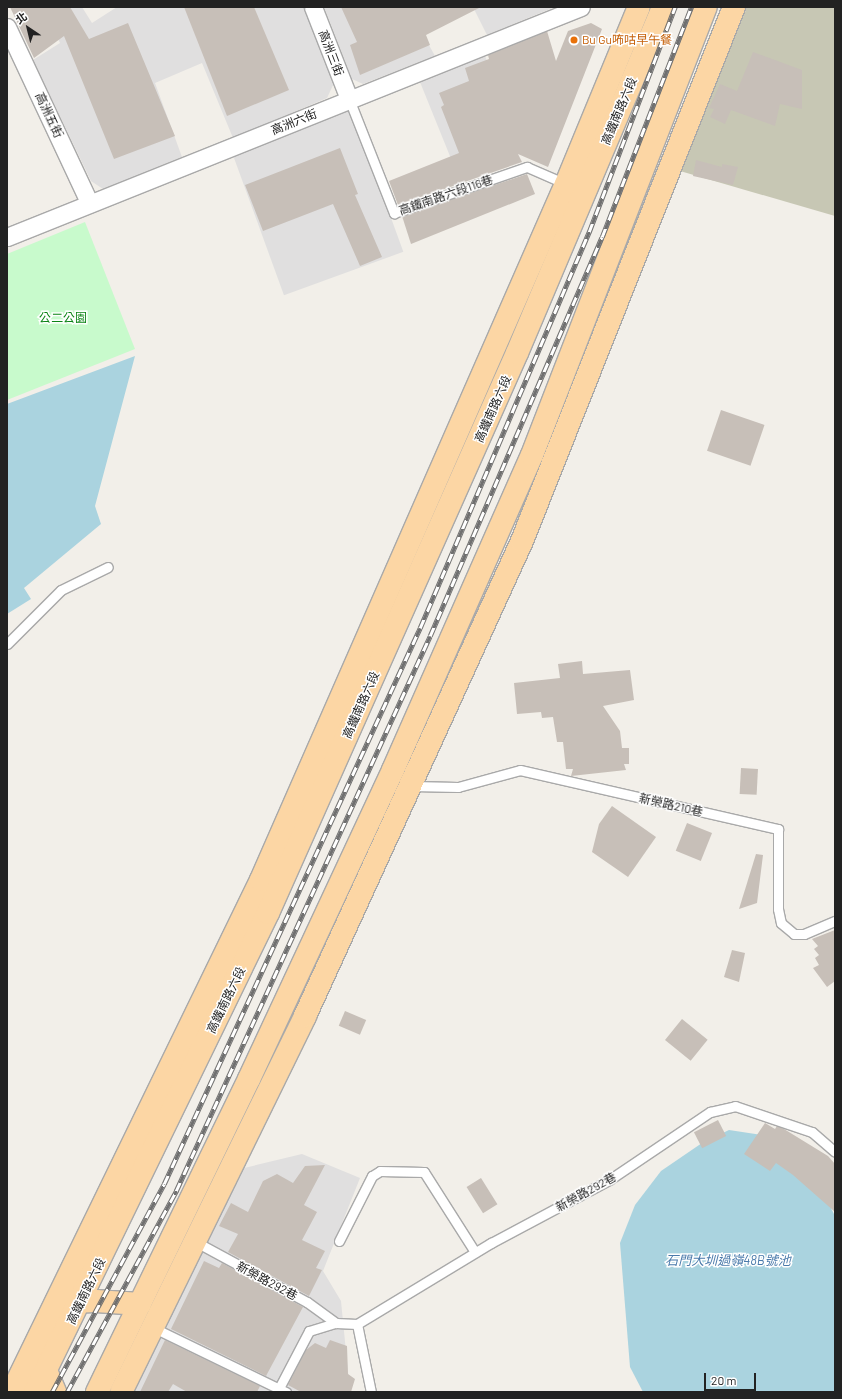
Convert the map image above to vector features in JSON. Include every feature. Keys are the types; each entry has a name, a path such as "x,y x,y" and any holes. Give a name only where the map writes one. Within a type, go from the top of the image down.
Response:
{"main road":[{"name":"高鐵南路六段","path":"12,1392 58,1301 261,880 566,184 639,7"},
{"name":"高鐵南路六段","path":"35,1392 80,1303 268,913 435,542 663,7"},
{"path":"97,1392 243,1093 393,770 532,455 706,7"},
{"path":"121,1392 196,1242 412,786 522,540 734,7"},
{"path":"435,542 456,437"},
{"path":"522,540 532,455"},
{"path":"58,1301 80,1303 96,1301 140,1304"},
{"path":"36,1345 55,1392"}],"street":[{"name":"高洲三街","path":"313,7 350,99"},
{"name":"高洲六街","path":"7,237 579,7"},
{"name":"高洲五街","path":"7,27 90,204"}],"lane":[{"name":"高鐵南路六段116巷","path":"350,99 394,214 527,168 566,184"},
{"path":"7,644 61,590 108,567"},
{"name":"新榮路210巷","path":"412,786 458,787 520,770 778,828 778,909 781,923 794,934 804,934 835,921"},
{"name":"新榮路292巷","path":"357,1324 475,1252 609,1180 710,1112 735,1106 812,1132 835,1152"},
{"path":"339,1241 372,1176 380,1171 424,1172 475,1252"},
{"name":"新榮路292巷","path":"196,1242 308,1302 336,1323"},
{"path":"154,1328 281,1391 309,1331 336,1323 357,1324 370,1392"}],"shaded area":[{"path":"42,7 82,7 92,23 117,7 304,7 334,83 327,98 233,138 202,63 155,83 182,157 103,189 91,181 33,60 60,43"},
{"path":"324,7 408,7 435,56 363,84 352,79"},
{"path":"473,7 555,7 487,35"},
{"path":"747,7 835,7 835,216 680,171"},
{"path":"485,56 515,131 450,157 420,82"},
{"path":"351,108 403,252 284,295 232,151"},
{"path":"302,1154 360,1178 323,1271 341,1301 350,1392 130,1392 240,1169"}],"green space":[{"name":"公二公園","path":"85,222 135,349 7,400 7,254"}],"water":[{"path":"135,356 95,506 101,524 24,588 31,599 7,614 7,404"},
{"name":"石門大圳過嶺48B號池","path":"729,1130 762,1135 813,1173 835,1216 835,1392 643,1392 630,1367 620,1243 635,1205 661,1171 702,1143"}],"building":[{"path":"10,7 70,7 89,39 128,23 175,136 114,159 64,36 34,58"},
{"path":"184,7 254,7 289,90 227,116"},
{"path":"341,7 481,7 426,35 430,45 360,75 350,45 357,42"},
{"path":"591,23 602,29 548,167 518,154 522,162 398,205 389,181 459,153 441,107 444,105 439,93 469,81 465,68 489,59 488,55 547,31 556,61 568,31"},
{"path":"753,52 802,70 802,109 780,104 775,126 731,110 725,124 710,117 714,109 709,108 720,84 737,91"},
{"path":"340,148 358,194 355,195 382,257 360,266 333,204 263,231 245,185"},
{"path":"696,160 722,167 722,164 738,167 733,185 693,176"},
{"path":"527,174 535,194 411,244 402,216"},
{"path":"721,410 764,425 750,466 707,451"},
{"path":"582,661 583,674 630,670 634,700 603,706 620,731 622,748 629,748 629,764 624,764 626,770 571,776 573,769 566,769 563,742 557,742 553,717 542,718 541,712 517,714 514,683 560,678 558,664"},
{"path":"741,768 758,769 757,795 740,794"},
{"path":"612,806 656,837 628,877 592,852 599,824"},
{"path":"687,823 712,833 701,861 676,851"},
{"path":"756,854 763,855 757,903 739,909"},
{"path":"835,930 835,981 827,987 813,968 819,965 815,958 819,955 814,949 818,946 812,939"},
{"path":"732,950 745,953 739,982 724,977"},
{"path":"345,1011 366,1020 360,1035 339,1026"},
{"path":"682,1019 708,1040 691,1061 665,1040"},
{"path":"718,1120 726,1136 702,1148 694,1132"},
{"path":"765,1123 775,1129 777,1126 784,1129 828,1156 835,1164 835,1212 793,1175 776,1163 770,1171 744,1154"},
{"path":"325,1165 304,1205 317,1212 302,1240 325,1251 316,1268 322,1270 309,1296 228,1252 238,1234 219,1226 231,1203 248,1212 263,1181 277,1174 293,1183 305,1166"},
{"path":"481,1178 497,1204 483,1213 467,1187"},
{"path":"204,1261 219,1268 222,1263 303,1307 266,1376 171,1329"},
{"path":"165,1340 260,1386 257,1392 187,1392 173,1384 168,1392 140,1392"},
{"path":"330,1340 347,1346 348,1374 355,1379 351,1392 301,1392 288,1385 306,1350 315,1343 326,1348"}],"railway":[{"path":"52,1392 164,1184 420,628 589,232 675,7"},
{"path":"67,1392 176,1191 430,636 602,237 691,7"}],"place":[{"name":"Bu Gu咘咕早午餐","path":"574,40"}]}
